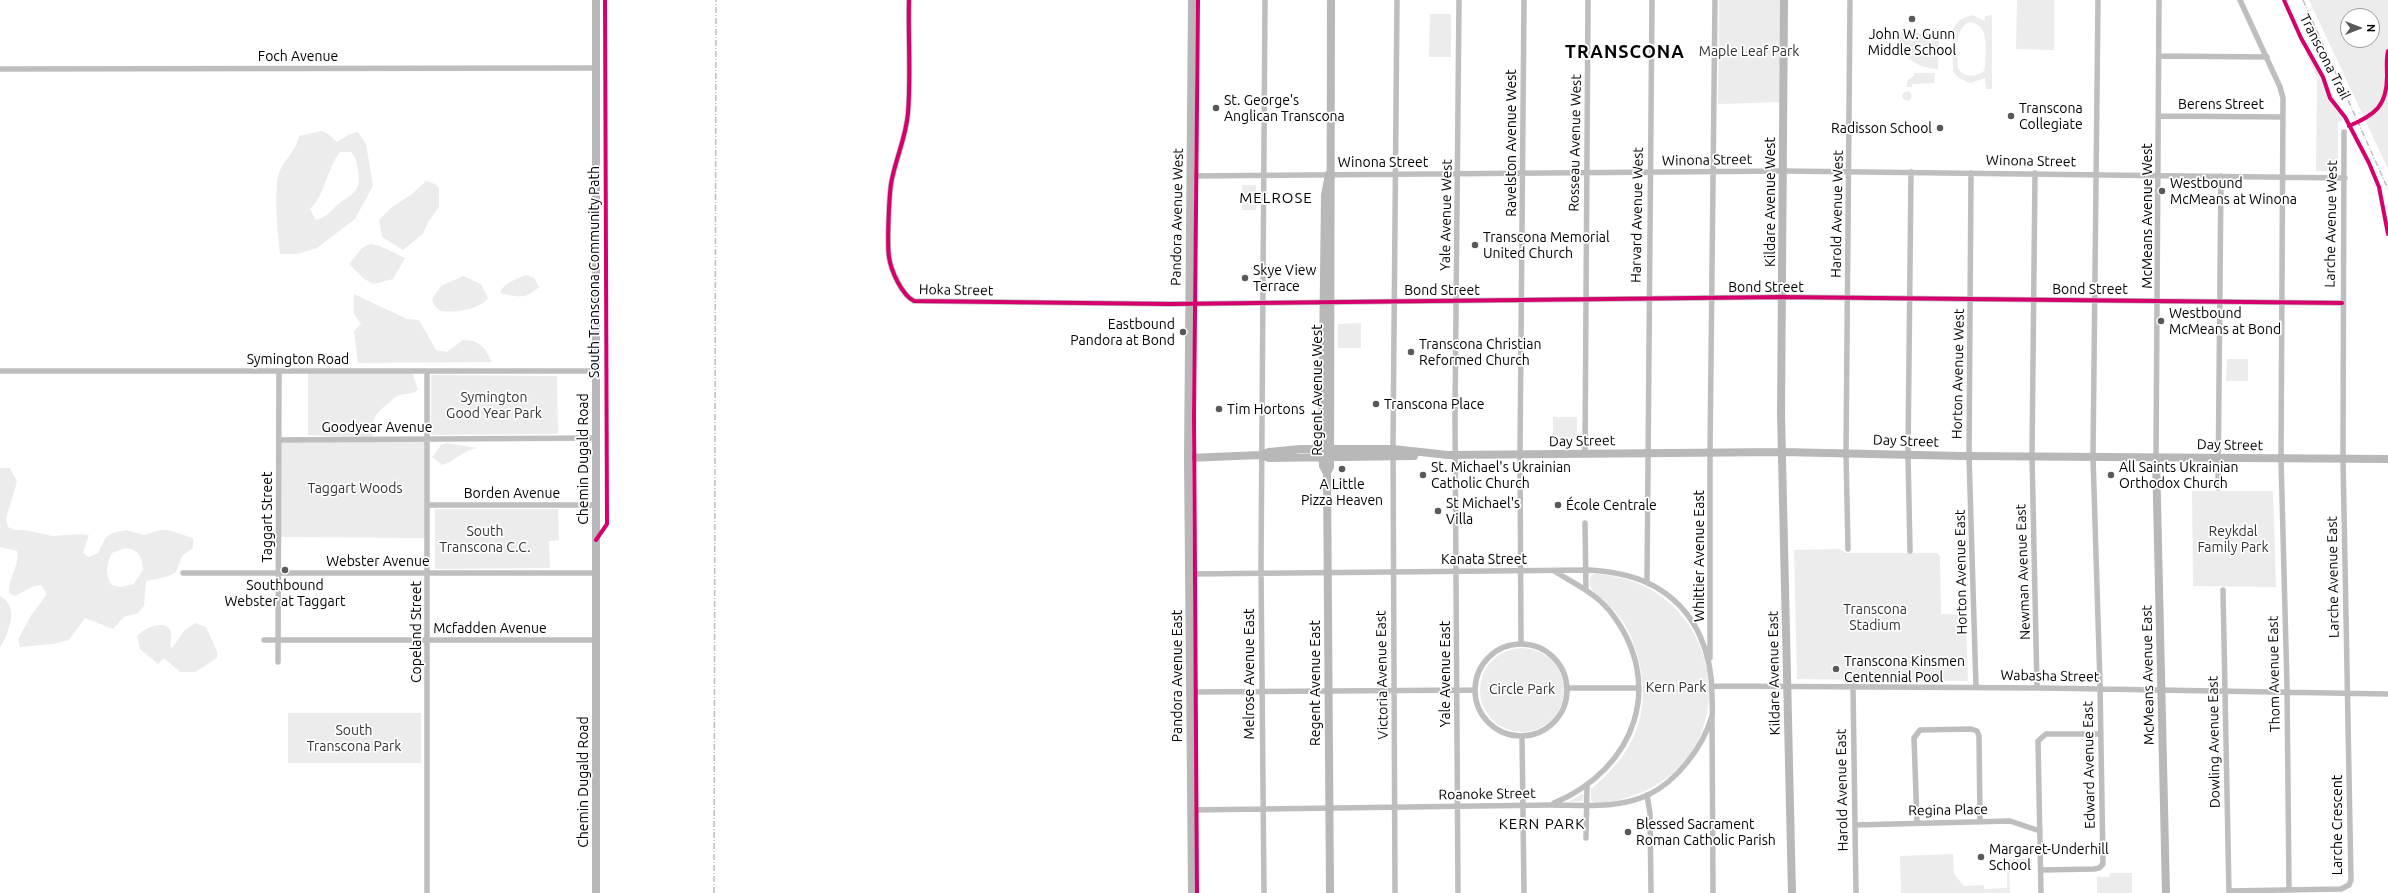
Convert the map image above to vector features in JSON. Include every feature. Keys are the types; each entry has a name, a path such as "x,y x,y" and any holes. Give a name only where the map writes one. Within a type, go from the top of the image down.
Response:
{"street":[{"name":"Chemin Dugald Road","path":"596,0 596,893"},
{"name":"Hoka Street","path":"909,0 908,113 902,146 891,185 889,256 892,268 909,299 918,302 1189,303"},
{"name":"Pandora Avenue West","path":"1188,458 1192,0"},
{"name":"Melrose Avenue East","path":"1264,893 1262,809 1261,455 1265,0"},
{"name":"Regent Avenue West","path":"1327,473 1330,467 1326,453 1327,302 1325,195 1329,174 1331,0"},
{"name":"Victoria Avenue East","path":"1395,893 1393,453 1397,0"},
{"name":"Yale Avenue West","path":"1456,455 1459,0"},
{"name":"Ravelston Avenue West","path":"1521,644 1520,454 1523,300 1524,0"},
{"name":"Rosseau Avenue West","path":"1584,454 1588,0"},
{"name":"Harvard Avenue West","path":"1647,582 1648,298 1652,0"},
{"name":"Whittier Avenue East","path":"1710,660 1711,298 1715,0"},
{"name":"Kildare Avenue West","path":"1782,452 1784,0"},
{"name":"Harold Avenue West","path":"1846,453 1850,0"},
{"name":"Edward Avenue East","path":"2041,870 2094,869 2099,868 2103,864 2100,689 2093,457 2098,0"},
{"name":"McMeans Avenue West","path":"2156,457 2160,56 2159,0"},
{"name":"Thom Avenue East","path":"2240,0 2280,87 2283,117 2281,458 2287,692 2289,889"},
{"path":"2160,56 2267,56"},
{"name":"Foch Avenue","path":"0,68 596,68"},
{"name":"Berens Street","path":"2159,116 2283,117"},
{"name":"Larche Avenue West","path":"2343,459 2342,303 2344,132"},
{"name":"Winona Street","path":"1190,176 1523,172 1650,173 1849,171 2159,174 2344,178"},
{"path":"1910,551 1908,455 1911,172"},
{"name":"Horton Avenue West","path":"1969,456 1971,173"},
{"name":"Newman Avenue East","path":"2035,173 2032,300 2032,456 2037,688"},
{"path":"2218,488 2220,176"},
{"name":"Bond Street","path":"1189,303 1782,297 2342,303"},
{"name":"Symington Road","path":"0,371 596,371"},
{"name":"Taggart Street","path":"278,662 279,371"},
{"name":"Copeland Street","path":"427,372 427,893"},
{"name":"Goodyear Avenue","path":"279,440 596,438"},
{"name":"Day Street","path":"1188,458 1261,455 1269,458 1326,453 1456,455 1782,452 1969,456 2388,459"},
{"name":"Kildare Avenue East","path":"1782,452 1792,893"},
{"path":"1846,453 1848,549"},
{"name":"Yale Avenue East","path":"1456,455 1458,893"},
{"name":"Horton Avenue East","path":"1969,456 1976,688"},
{"name":"McMeans Avenue East","path":"2156,457 2166,893"},
{"name":"Pandora Avenue East","path":"1188,458 1192,893"},
{"name":"Larche Avenue East","path":"2343,459 2347,693"},
{"name":"Regent Avenue East","path":"1327,473 1330,893"},
{"name":"Borden Avenue","path":"427,505 596,505"},
{"path":"1585,523 1586,590"},
{"name":"Kanata Street","path":"1190,574 1521,570 1607,571 1647,582 1677,604 1693,624 1710,660 1712,686"},
{"path":"1550,804 1587,786 1608,767 1625,743 1635,715 1638,688 1636,666 1628,639 1608,608 1586,590 1554,571"},
{"name":"Webster Avenue","path":"183,573 596,573"},
{"name":"Dowling Avenue East","path":"2223,590 2229,892"},
{"name":"Mcfadden Avenue","path":"264,640 596,640"},
{"path":"1521,644 1537,646 1551,655 1563,672 1567,688 1564,707 1553,722 1541,731 1522,736 1506,733 1489,723 1480,710 1475,690 1478,672 1488,657 1503,647 1521,644"},
{"name":"Wabasha Street","path":"1712,686 1787,685 2388,694"},
{"name":"Roanoke Street","path":"1192,810 1457,807 1550,804 1586,806 1612,805 1646,795 1666,783 1687,762 1697,747 1712,716 1712,686"},
{"name":"Harold Avenue East","path":"1853,686 1856,893"},
{"path":"1567,688 1638,688"},
{"path":"1190,692 1475,690"},
{"name":"Larche Crescent","path":"2229,892 2289,889 2341,889 2348,885 2351,880 2347,693"},
{"path":"1712,716 1713,893"},
{"path":"1917,823 1914,738 1920,730 1971,729 1977,731 1979,736 1980,821"},
{"path":"2041,893 2038,741 2041,736 2046,734 2100,734"},
{"path":"1522,736 1524,893"},
{"path":"1586,838 1587,786"},
{"path":"1646,795 1650,813 1651,893"},
{"name":"Regina Place","path":"1855,824 2010,821 2040,830"}],"green space":[{"name":"Maple Leaf Park","path":"1719,0 1780,0 1780,102 1718,104"},
{"path":"2017,0 2054,0 2054,50 2016,49"},
{"path":"2309,0 2388,0 2388,169"},
{"path":"1430,14 1451,14 1451,57 1429,57"},
{"path":"1972,15 1985,21 1985,16 1992,15 1992,89 1986,89 1985,78 1970,83 1959,78 1953,72 1952,30 1960,20","holes":["1970,22 1977,24 1984,34 1986,47 1985,68 1980,74 1969,76 1963,74 1958,68 1957,48 1959,35 1965,25"]},
{"path":"1936,32 1939,34 1938,69 1916,64 1911,60 1902,49 1898,34"},
{"path":"2310,49 2341,110 2343,121 2338,122 2338,171 2316,171 2317,77 2305,51"},
{"path":"1914,73 1935,73 1934,83 1912,84 1912,87 1906,87 1908,80 1914,76"},
{"path":"1907,91 1912,96 1907,101 1902,96"},
{"path":"322,131 337,142 350,134 358,132 366,144 373,186 355,219 317,248 297,254 280,254 276,205 278,177 282,166 295,147 299,136","holes":["340,152 351,152 355,158 358,169 359,177 357,188 351,195 322,218 316,220 310,209 323,189 335,159"]},
{"path":"426,181 435,184 439,188 439,207 428,222 423,234 403,250 382,237 379,220 392,207 412,194"},
{"path":"1242,185 1256,185 1256,210 1242,210"},
{"path":"370,244 380,246 405,258 393,279 374,284 364,279 349,264 362,248"},
{"path":"526,275 534,278 539,287 530,294 525,296 512,296 500,293 507,284"},
{"path":"463,276 481,284 488,298 479,305 466,310 452,312 440,311 433,304 432,299 441,286"},
{"path":"354,294 407,319 419,320 436,350 447,352 463,340 474,342 482,346 492,362 358,363 354,331 361,324 354,314"},
{"path":"1361,323 1361,348 1338,348 1338,324"},
{"path":"2227,359 2248,359 2248,381 2226,381"},
{"name":"Taggart Woods","path":"308,371 412,371 418,390 413,393 397,396 376,415 373,423 373,438 427,439 428,538 279,537 279,440 364,438 308,435"},
{"name":"Symington Good Year Park","path":"431,375 557,376 558,434 431,435"},
{"path":"1553,417 1577,417 1577,439 1553,439"},
{"path":"447,443 477,448 467,451 452,461 442,465 432,457 441,445"},
{"path":"0,468 10,468 17,482 6,518 8,527 14,530 25,530 52,536 81,534 89,535 83,553 89,557 98,553 106,537 113,533 126,530 144,535 160,530 168,530 193,538 193,548 182,556 176,572 166,577 146,581 144,606 138,613 124,617 113,629 85,618 69,640 53,644 20,647 18,640 30,617 47,594 41,585 34,586 15,596 9,593 10,582 17,562 17,551 0,547","holes":["125,548 139,554 142,561 143,570 134,584 121,587 112,585 107,573 108,561 112,553"]},
{"name":"Reykdal Family Park","path":"2192,491 2273,491 2276,587 2193,586"},
{"name":"South Transcona C.C.","path":"435,509 558,509 559,540 549,541 550,568 435,569"},
{"name":"Transcona Stadium","path":"1840,549 1846,553 1937,553 1940,556 1941,614 1966,615 1968,681 1797,679 1794,550"},
{"name":"Kern Park","path":"1593,574 1638,584 1673,606 1696,637 1708,674 1707,712 1695,747 1669,777 1629,797 1605,803 1595,803 1591,801 1591,789 1608,774 1632,741 1639,723 1643,685 1640,664 1631,636 1613,609 1592,590 1590,586 1590,577"},
{"path":"0,596 10,607 11,620 7,635 0,648"},
{"path":"195,623 206,627 217,651 217,658 195,672 180,672 164,658 158,664 140,649 137,636 149,628 161,625 167,626 170,630 170,645 172,648 184,631"},
{"name":"Circle Park","path":"1514,648 1530,648 1546,655 1557,666 1564,682 1564,698 1561,706 1552,720 1546,725 1530,732 1514,732 1498,725 1487,714 1480,698 1480,682 1487,666 1498,655"},
{"name":"South Transcona Park","path":"288,713 421,713 421,763 288,763"},
{"path":"1581,794 1584,795 1583,801 1569,802"},
{"path":"1953,854 1954,874 1964,886 1984,885 1984,889 2007,888 2007,861 2009,859 2032,859 2032,864 2009,865 2010,893 1901,893 1900,856"},
{"path":"2110,873 2132,873 2132,893 2097,893 2097,877 2109,877"}],"railway":[{"path":"714,893 716,0"},
{"path":"2303,0 2388,189"}],"cycle path":[{"name":"South Transcona Community Path","path":"596,540 607,524 605,0"},
{"path":"909,0 908,113 905,131 891,184 888,242 889,257 892,269 905,294 914,301 1170,304 1782,297 2342,303"},
{"path":"1197,893 1194,417 1198,0"},
{"name":"Transcona Trail","path":"2284,0 2301,38 2323,77 2330,98 2345,117 2369,163 2379,187 2388,234"},
{"path":"2349,126 2366,118 2378,108 2382,102 2385,95 2388,51"}],"place":[{"name":"John W. Gunn Middle School","path":"1912,19"},
{"name":"St. George's Anglican Transcona","path":"1216,108"},
{"name":"Transcona Collegiate","path":"2011,116"},
{"name":"Radisson School","path":"1940,128"},
{"name":"Westbound McMeans at Winona","path":"2162,191"},
{"name":"Transcona Memorial United Church","path":"1475,245"},
{"name":"Skye View Terrace","path":"1245,278"},
{"name":"Westbound McMeans at Bond","path":"2161,321"},
{"name":"Eastbound Pandora at Bond","path":"1183,332"},
{"name":"Transcona Christian Reformed Church","path":"1411,352"},
{"name":"Transcona Place","path":"1376,404"},
{"name":"Tim Hortons","path":"1219,409"},
{"name":"A Little Pizza Heaven","path":"1342,469"},
{"name":"St. Michael's Ukrainian Catholic Church","path":"1423,475"},
{"name":"All Saints Ukrainian Orthodox Church","path":"2111,475"},
{"name":"École Centrale","path":"1558,505"},
{"name":"St Michael's Villa","path":"1438,511"},
{"name":"Southbound Webster at Taggart","path":"285,570"},
{"name":"Transcona Kinsmen Centennial Pool","path":"1836,669"},
{"name":"Blessed Sacrament Roman Catholic Parish","path":"1628,832"},
{"name":"Margaret-Underhill School","path":"1981,857"}],"district":[{"name":"TRANSCONA","path":"1625,52"},
{"name":"MELROSE","path":"1276,198"},
{"name":"KERN PARK","path":"1542,824"}]}
